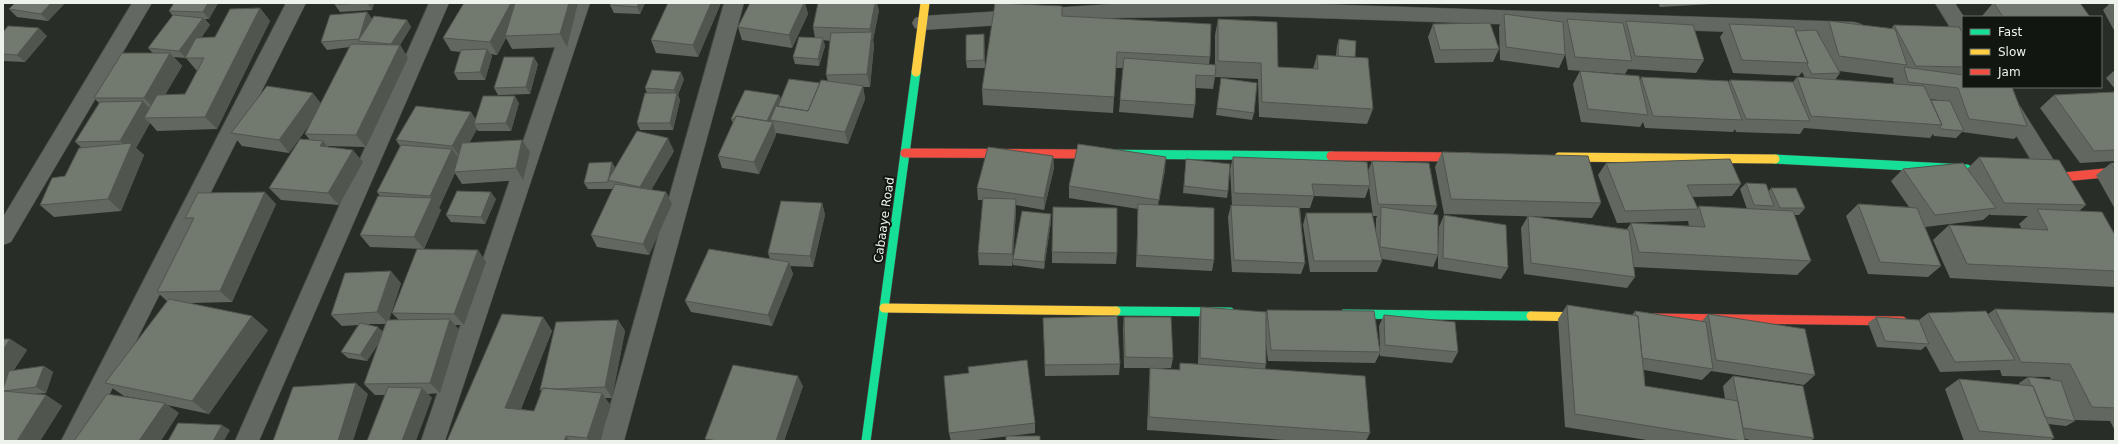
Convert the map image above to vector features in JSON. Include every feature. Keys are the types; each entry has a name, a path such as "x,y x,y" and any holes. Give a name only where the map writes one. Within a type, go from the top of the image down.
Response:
{"street":[{"path":"3,236 142,3"},
{"path":"73,441 296,3"},
{"path":"247,441 439,3"},
{"path":"433,441 580,3"},
{"path":"612,441 734,3"},
{"name":"Cabaaye Road","path":"866,441 925,3"},
{"path":"1945,3 1962,30"},
{"path":"922,23 1113,11 1255,9 1876,30"},
{"path":"1939,32 1962,32"},
{"path":"1998,88 2065,198"},
{"path":"905,153 1478,157"},
{"path":"1550,157 1765,158 1941,166 1979,170"},
{"path":"2031,176 2053,178 2115,172"},
{"path":"884,308 1236,312"},
{"path":"1332,314 1603,317"},
{"path":"1643,318 1915,321"}],"building":[{"path":"15,3 51,3 41,14 9,9"},
{"path":"174,3 208,3 203,12 169,11"},
{"path":"336,3 360,3 335,5"},
{"path":"464,3 511,3 490,42 443,38"},
{"path":"515,3 569,3 560,34 505,36"},
{"path":"611,3 639,3 637,7 610,5"},
{"path":"668,3 711,3 693,45 651,40"},
{"path":"750,3 804,3 789,35 738,27"},
{"path":"818,3 875,3 870,29 813,27"},
{"path":"995,3 1062,6 1062,16 1211,24 1210,57 1117,52 1114,97 982,89"},
{"path":"1994,3 2080,3 2089,16 2002,16"},
{"path":"260,8 205,117 144,118 157,95 185,94 204,58 185,58 196,38 215,37 230,9"},
{"path":"367,12 359,39 321,42 330,15"},
{"path":"1504,14 1563,22 1565,55 1506,47"},
{"path":"173,15 203,18 179,51 148,48"},
{"path":"374,16 407,20 391,44 358,41"},
{"path":"1218,19 1277,22 1278,67 1318,69 1317,55 1368,58 1373,109 1262,102 1261,63 1218,61"},
{"path":"1567,19 1623,23 1632,61 1575,57"},
{"path":"1626,21 1693,25 1704,60 1635,56"},
{"path":"1829,21 1895,29 1907,65 1839,56"},
{"path":"1490,23 1499,49 1440,50 1433,24"},
{"path":"1729,24 1794,27 1808,63 1742,60"},
{"path":"1894,25 1959,27 1962,32 1962,67 1916,66"},
{"path":"8,26 39,28 17,55 3,54 3,32"},
{"path":"1816,30 1840,73 1812,74 1807,65 1808,63 1795,31"},
{"path":"872,32 867,74 826,75 831,33"},
{"path":"984,34 984,60 966,61 966,35"},
{"path":"799,37 823,38 818,59 793,57"},
{"path":"1339,39 1356,41 1355,57 1338,56"},
{"path":"351,44 400,45 356,135 305,134"},
{"path":"487,49 480,72 454,73 461,50"},
{"path":"122,53 170,53 144,98 94,98"},
{"path":"504,57 534,57 526,87 494,88"},
{"path":"1124,58 1216,65 1215,76 1196,75 1195,105 1120,100"},
{"path":"1904,67 1962,75 1962,88 2012,88 2027,126 1969,119 1958,88 1908,82"},
{"path":"652,70 681,72 674,90 645,88"},
{"path":"1580,71 1639,76 1648,115 1588,109"},
{"path":"1641,77 1728,81 1742,120 1653,116"},
{"path":"1797,77 1924,86 1942,125 1811,116"},
{"path":"1221,78 1257,83 1254,113 1217,108"},
{"path":"789,79 820,83 808,111 778,106"},
{"path":"821,80 863,86 845,132 770,120 776,106 808,111"},
{"path":"1730,80 1793,82 1810,121 1746,119"},
{"path":"267,86 313,93 279,140 231,133"},
{"path":"745,90 779,95 767,121 736,116 735,119 731,119"},
{"path":"2115,92 2115,150 2094,151 2054,95"},
{"path":"645,93 677,93 670,123 637,123"},
{"path":"483,96 515,96 506,123 474,124"},
{"path":"1931,100 1950,101 1964,131 1941,129 1940,127 1942,125"},
{"path":"143,101 120,141 75,142 100,102"},
{"path":"416,106 471,112 452,146 396,140"},
{"path":"736,116 773,122 754,162 718,156"},
{"path":"637,131 668,138 640,187 608,180"},
{"path":"300,139 323,141 320,146 353,150 328,193 269,188"},
{"path":"522,140 516,168 454,172 462,143"},
{"path":"132,143 108,199 40,205 52,178 65,176 79,148"},
{"path":"1078,144 1166,157 1159,200 1069,186"},
{"path":"401,145 452,149 430,196 377,192"},
{"path":"988,147 1053,156 1044,198 977,188"},
{"path":"1442,152 1588,156 1601,203 1451,199"},
{"path":"1233,157 1367,162 1370,186 1312,184 1314,196 1234,193"},
{"path":"1979,157 2059,160 2086,205 2004,203"},
{"path":"1186,159 1230,164 1228,191 1184,186"},
{"path":"1730,159 1741,184 1687,185 1698,209 1625,211 1606,163"},
{"path":"1372,161 1429,163 1437,206 1378,204"},
{"path":"612,162 608,182 584,183 589,163"},
{"path":"1963,163 1996,208 1935,215 1903,169"},
{"path":"2111,163 2115,163 2115,170"},
{"path":"1746,183 1766,184 1774,206 1754,205"},
{"path":"615,184 666,192 643,244 591,235"},
{"path":"1771,188 1796,188 1805,208 1780,208"},
{"path":"457,191 491,192 481,217 446,215"},
{"path":"265,192 220,291 157,292 194,218 185,218 198,193"},
{"path":"378,196 432,198 414,237 360,235"},
{"path":"983,198 1016,199 1012,254 978,253"},
{"path":"781,201 822,203 810,256 768,253"},
{"path":"1138,204 1214,208 1214,260 1137,255"},
{"path":"1858,204 1917,208 1941,266 1880,262"},
{"path":"1231,205 1299,207 1305,263 1234,260"},
{"path":"1699,206 1793,211 1811,261 1639,252 1631,223 1705,227"},
{"path":"1053,207 1117,208 1117,253 1052,252"},
{"path":"1381,207 1438,215 1438,255 1380,247"},
{"path":"2037,209 2102,212 2115,235 2115,271 1967,264 1949,225 2048,230"},
{"path":"1022,211 1051,214 1044,262 1013,259"},
{"path":"1306,213 1372,213 1382,261 1314,261"},
{"path":"1444,215 1506,225 1508,268 1443,258"},
{"path":"1528,216 1629,230 1635,277 1531,263"},
{"path":"417,249 478,250 454,314 392,313"},
{"path":"709,249 789,262 768,315 685,301"},
{"path":"391,271 377,312 331,315 345,273"},
{"path":"169,299 252,316 192,401 105,383"},
{"path":"1567,305 1638,316 1645,386 1738,401 1745,441 1575,414"},
{"path":"1201,307 1266,312 1266,364 1200,358"},
{"path":"1995,309 2115,313 2115,408 2092,407 2070,364 2021,362"},
{"path":"1267,310 1374,311 1380,352 1271,350"},
{"path":"1635,311 1706,322 1713,369 1642,358 1638,316 1636,316"},
{"path":"1986,311 2015,360 1955,362 1928,313"},
{"path":"502,314 543,317 505,408 534,411 543,388 602,393 587,438 566,436 564,441 447,441"},
{"path":"1708,314 1805,329 1815,375 1716,360"},
{"path":"1384,315 1455,322 1458,352 1385,345"},
{"path":"1117,316 1120,364 1045,365 1043,318"},
{"path":"1124,317 1171,317 1173,358 1125,357"},
{"path":"1876,317 1919,320 1929,344 1885,341"},
{"path":"450,319 430,383 364,384 387,320"},
{"path":"618,320 605,387 543,388 540,390 556,322"},
{"path":"360,323 378,327 360,355 341,352"},
{"path":"3,339 10,339 3,350"},
{"path":"1027,360 1035,423 949,433 944,376 969,373 968,367"},
{"path":"1180,363 1365,376 1370,433 1149,417 1150,368 1180,370"},
{"path":"733,365 798,376 776,441 718,441 705,439"},
{"path":"44,366 36,387 3,391 9,371"},
{"path":"1733,376 1803,386 1814,438 1743,428"},
{"path":"2028,377 2061,381 2075,421 2045,417"},
{"path":"1959,379 2033,386 2054,438 1979,431"},
{"path":"356,383 338,441 273,441 293,387"},
{"path":"388,387 422,388 402,441 367,441"},
{"path":"3,391 46,395 17,441 3,441"},
{"path":"107,394 165,403 139,441 74,441"},
{"path":"178,423 222,425 213,441 168,441"},
{"path":"1006,436 1040,436 1040,441 1006,441"}],"traffic: fast":[{"path":"866,441 916,72"},
{"path":"1089,154 1331,156"},
{"path":"1775,159 1967,169"},
{"path":"1116,311 1230,312"},
{"path":"1344,314 1531,316"}],"traffic: slow":[{"path":"916,72 925,3"},
{"path":"1559,157 1775,159"},
{"path":"884,308 1116,311"},
{"path":"1531,316 1590,317"}],"traffic: jam":[{"path":"905,153 1089,154"},
{"path":"1331,156 1469,157"},
{"path":"2039,177 2053,178 2115,172"},
{"path":"1652,318 1902,321"}]}
